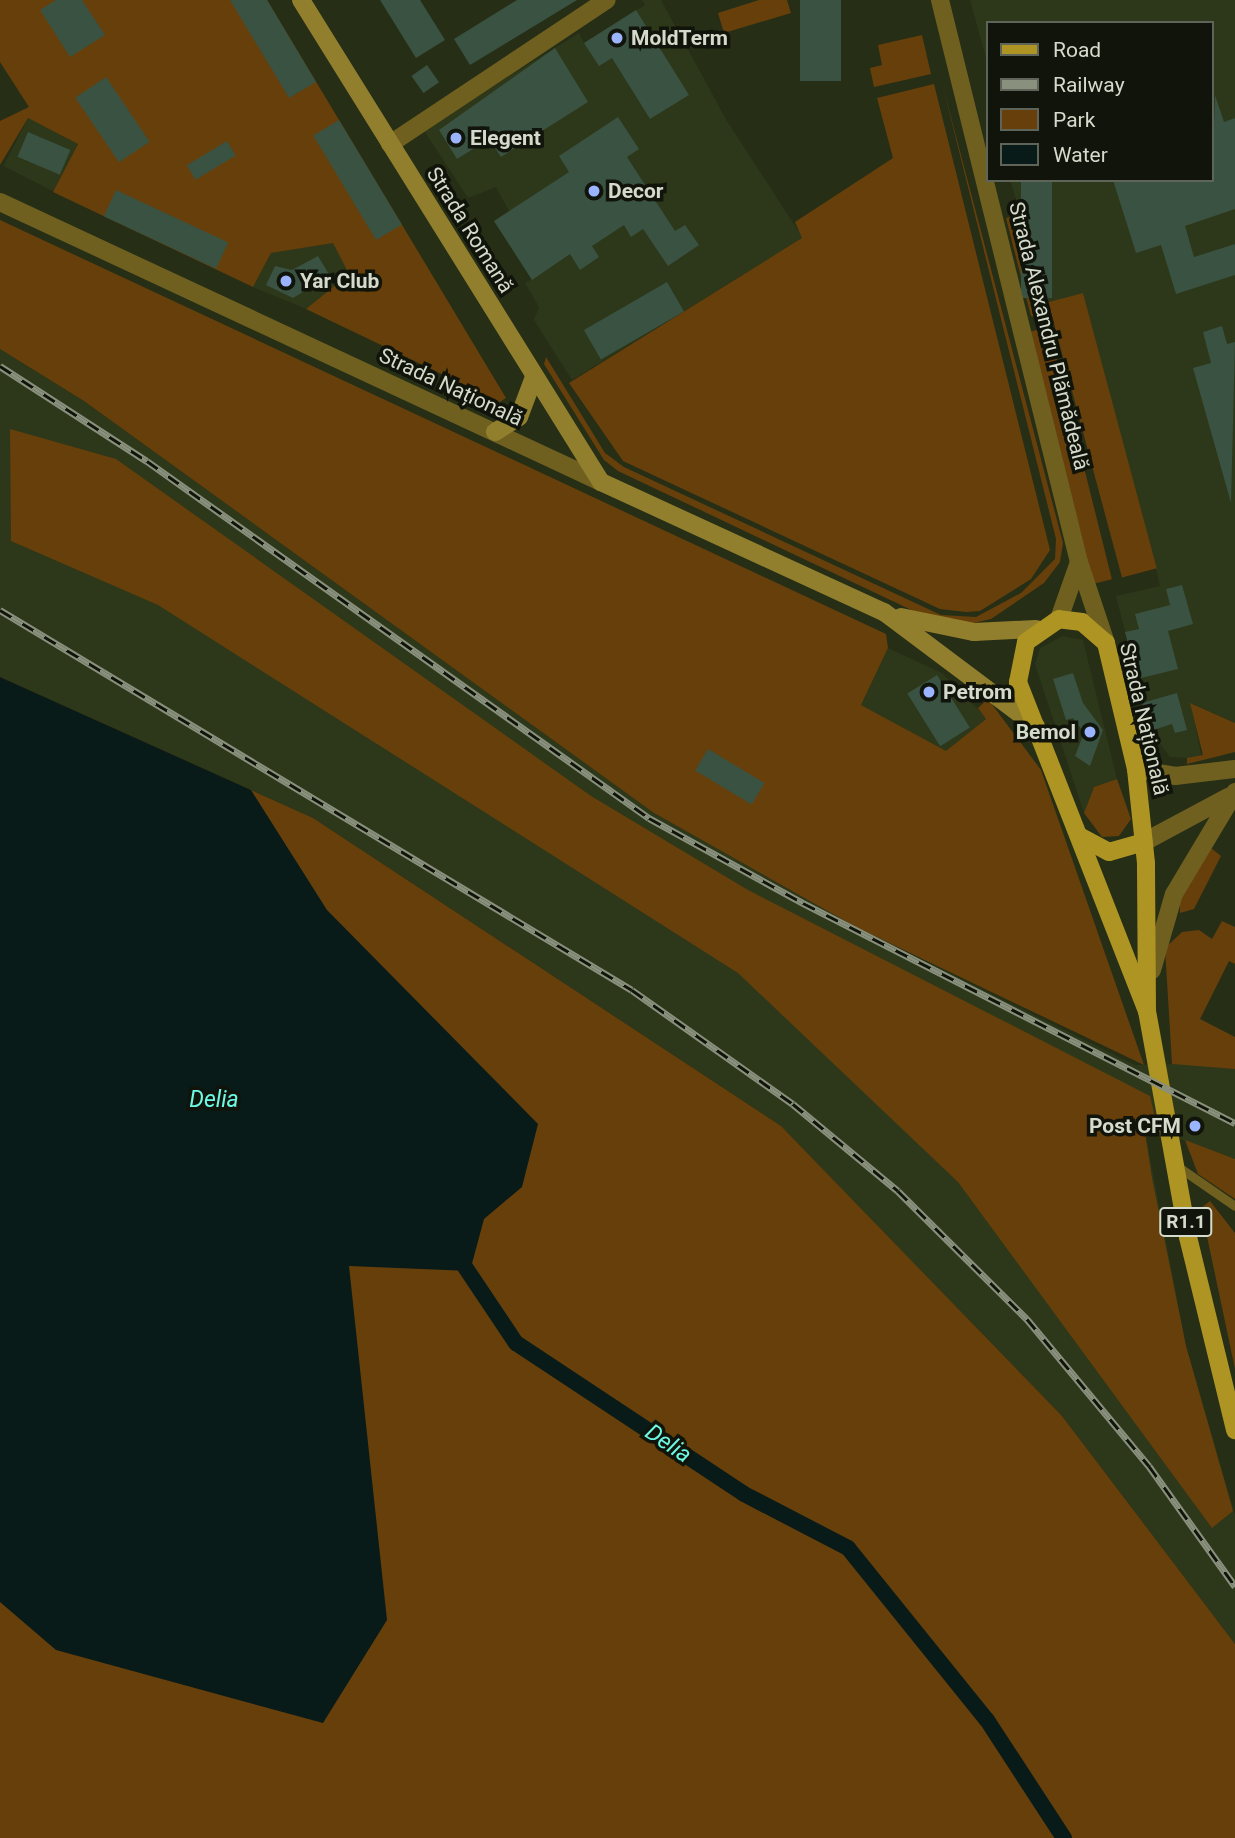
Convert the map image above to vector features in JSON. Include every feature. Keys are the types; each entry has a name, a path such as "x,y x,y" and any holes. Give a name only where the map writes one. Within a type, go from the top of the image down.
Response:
{"main road":[{"name":"Strada Romană","path":"301,0 601,482"},
{"path":"495,432 519,417 534,377"},
{"name":"Strada Națională","path":"601,482 884,612 974,632 1036,629 1059,619 1082,622 1106,643 1136,769 1144,842 1147,1011 1177,1166 1235,1430"},
{"name":"Strada Națională","path":"884,612 1035,726"},
{"name":"Strada Națională","path":"1036,629 1020,658 1018,682 1147,1011"},
{"path":"1079,836 1109,852 1144,842"}],"street":[{"path":"390,144 607,0"},
{"name":"Strada Alexandru Plămădeală","path":"940,0 1079,562 1106,643"},
{"name":"Strada Națională","path":"0,202 601,482"},
{"path":"1059,619 1079,562"},
{"path":"1136,769 1175,776 1235,769"},
{"path":"1144,842 1234,793"},
{"path":"1147,1011 1155,948 1174,894 1234,793"}],"lane":[{"path":"1177,1166 1235,1206"}],"shaded area":[{"path":"642,0 661,0 727,121 803,238 572,380 534,320 539,307 525,283 532,279 494,221 509,211 496,187 468,198 423,129 579,33 584,43 645,5"},
{"path":"970,0 1235,0 1235,723 1191,703 1202,759 1170,757 1150,731 1116,596 1160,586 1156,569 1083,294 1048,303 1011,182 1214,182 1214,21 986,21 986,58"},
{"path":"28,118 78,143 53,192 3,166"},
{"path":"333,242 349,274 306,309 253,287 271,253"},
{"path":"0,349 84,401 654,813 856,927 1135,1065 1215,1063 1235,1069 1235,1159 1144,1126 1186,1346 1235,1515 1235,1644 1062,1416 781,1126 313,818 0,677"},
{"path":"1063,636 1083,640 1117,779 1094,787 1084,813 1035,664 1040,648"},
{"path":"888,648 942,673 987,718 946,752 861,705"}],"green space":[{"path":"0,0 267,0 506,398 500,402 306,309 349,274 333,243 271,253 253,287 53,192 78,144 28,118 0,165 0,121 29,107 0,62"},
{"path":"759,0 787,0 791,13 724,33 718,13"},
{"path":"922,35 931,74 874,87 870,68 882,65 878,45"},
{"path":"942,83 1063,543 1060,562 1044,583 991,619 965,625 922,615 618,471 604,460 544,364 546,357 605,453 624,467 941,615 976,617 1021,593 1055,559 1056,539"},
{"path":"934,84 1050,550 1031,579 980,611 940,609 623,461 569,383 802,238 795,222 893,158 877,98"},
{"path":"1013,216 1046,318 1031,316 1006,218"},
{"path":"0,220 886,634 888,648 861,705 946,751 986,719 978,708 988,699 1041,770 1144,1065 856,927 654,813 84,401 0,349"},
{"path":"1083,293 1157,568 1122,578 1048,302"},
{"path":"1049,327 1112,579 1092,584 1030,332"},
{"path":"10,429 116,459 591,796 748,890 1150,1096 1158,1130 1144,1126 1152,1178 1186,1346 1233,1511 1212,1528 958,1182 738,973 158,605 11,541"},
{"path":"0,677 313,818 781,1126 1062,1416 1235,1644 1235,1838 0,1838"},
{"path":"1190,703 1235,723 1235,752 1187,764 1187,758 1203,755"},
{"path":"1117,779 1131,819 1119,836 1102,837 1084,813 1094,787"},
{"path":"1211,848 1221,856 1194,909 1180,913 1180,899"},
{"path":"1222,921 1235,927 1235,964 1229,961 1200,1019 1235,1037 1235,1069 1172,1064 1165,948 1182,932 1199,930 1212,939"},
{"path":"1185,1140 1235,1159 1235,1199 1198,1174"},
{"path":"1210,1201 1235,1233 1235,1369 1201,1208"}],"water":[{"name":"Delia","path":"0,677 251,790 327,910 538,1124 522,1187 484,1219 470,1271 349,1266 387,1620 323,1723 56,1650 0,1602"}],"building":[{"path":"56,0 82,0 105,35 70,57 40,10"},
{"path":"230,0 267,0 316,82 289,98"},
{"path":"380,0 420,0 445,40 416,58"},
{"path":"517,0 577,0 470,65 454,39"},
{"path":"800,0 841,0 841,81 800,81"},
{"path":"636,10 689,95 650,119 612,58 599,66 584,43"},
{"path":"555,48 588,102 501,157 489,139 457,159 439,130"},
{"path":"427,65 439,82 423,93 411,76"},
{"path":"106,77 150,142 119,162 75,98"},
{"path":"1215,95 1224,122 1235,118 1235,209 1185,226 1194,257 1235,244 1235,275 1176,294 1161,245 1136,253 1114,182 1214,182"},
{"name":"Decor","path":"618,117 639,149 627,157 675,231 685,225 699,245 668,266 643,229 631,237 624,225 592,246 599,257 580,270 570,254 532,280 494,221 569,172 559,156"},
{"path":"339,120 402,225 376,240 313,135"},
{"path":"28,132 70,150 60,175 17,157"},
{"path":"227,141 236,156 195,180 187,165"},
{"path":"1021,182 1052,182 1052,298 1021,298"},
{"path":"116,190 228,242 216,269 104,216"},
{"path":"318,256 330,276 293,298 266,285 275,266 292,270"},
{"path":"667,282 684,311 601,359 584,330"},
{"path":"1222,326 1227,344 1235,342 1231,503 1193,368 1211,363 1203,332"},
{"path":"1182,585 1193,624 1168,631 1178,669 1137,679 1125,632 1139,629 1135,614 1170,605 1166,589"},
{"path":"1073,673 1083,703 1103,730 1090,766 1075,756 1084,733 1073,718 1066,720 1053,679"},
{"path":"937,675 970,728 940,746 907,694"},
{"path":"1177,693 1187,730 1175,733 1172,724 1150,731 1142,703"},
{"path":"708,749 765,783 752,804 695,770"}],"waterway":[{"name":"Delia","path":"457,1255 516,1343 744,1494 848,1548 987,1720 1064,1838"}],"railway":[{"path":"0,366 147,461 649,818 803,903 1235,1123"},
{"path":"0,610 632,990 793,1104 898,1191 1027,1319 1149,1466 1235,1586"}],"place":[{"name":"MoldTerm","path":"617,38"},
{"name":"Elegent","path":"456,138"},
{"name":"Decor","path":"594,191"},
{"name":"Yar Club","path":"286,281"},
{"name":"Petrom","path":"929,692"},
{"name":"Bemol","path":"1090,732"},
{"name":"Post CFM","path":"1195,1126"}]}
